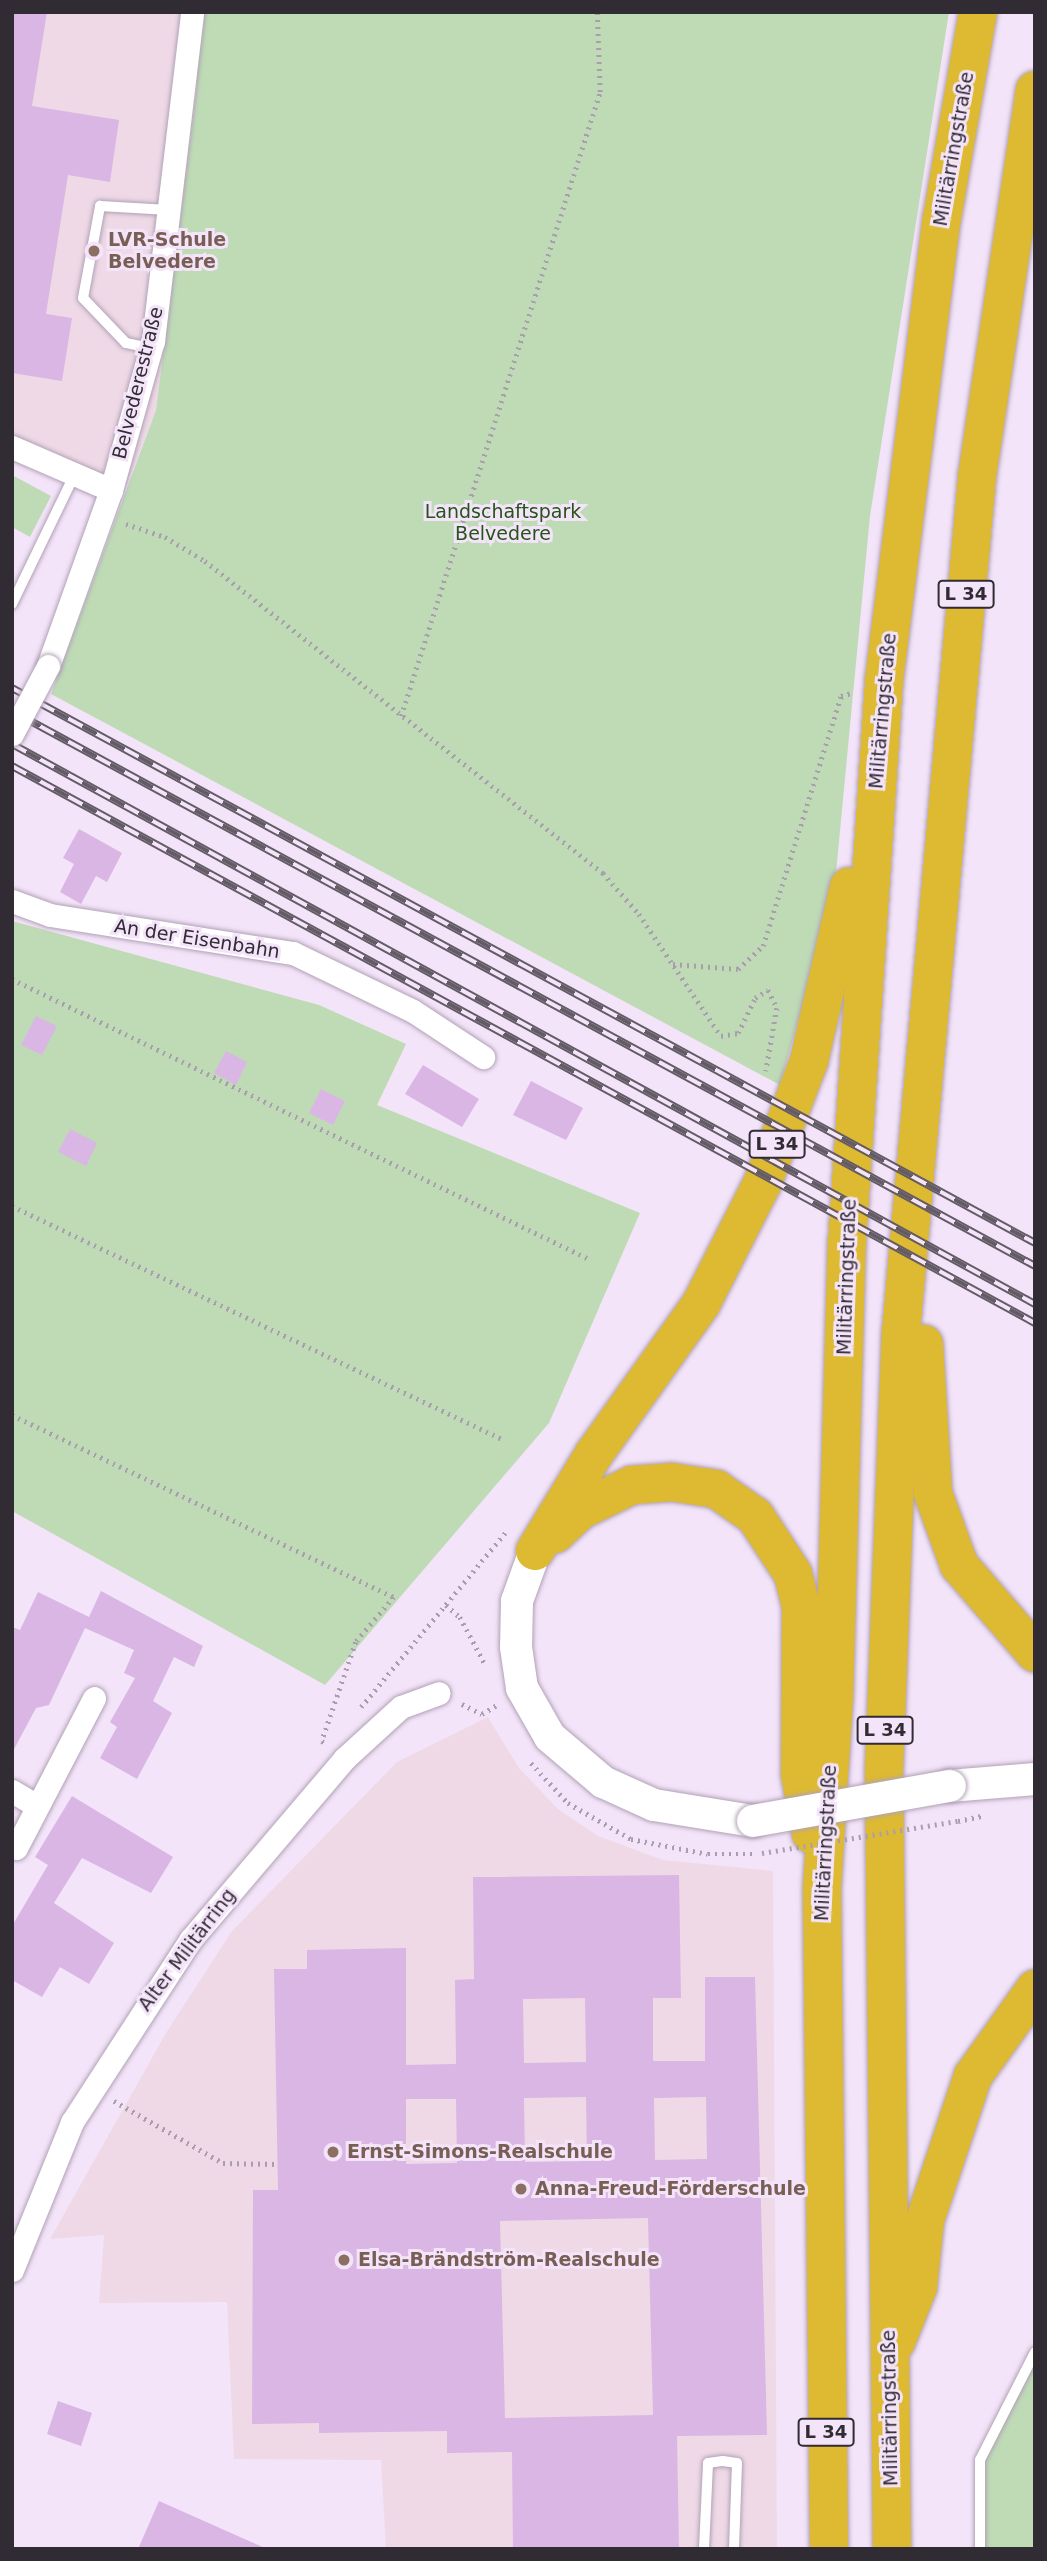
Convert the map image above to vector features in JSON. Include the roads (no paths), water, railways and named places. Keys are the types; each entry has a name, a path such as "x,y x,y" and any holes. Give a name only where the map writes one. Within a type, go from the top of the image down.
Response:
{"highway":[{"name":"Militärringstraße","path":"829,2549 821,1888 834,1698 847,1243 884,681 942,218 978,12"},
{"name":"Militärringstraße","path":"892,2549 884,1769 901,1332 977,477 1035,90"},
{"name":"L 34","path":"521,1540 594,1454 701,1304 762,1184 809,1061 844,918 884,681"},
{"name":"L 34","path":"922,1100 925,1392 933,1493 959,1565 994,1612 1035,1653"},
{"name":"L 34","path":"521,1540 632,1485 671,1482 716,1489 755,1516 793,1574 801,1606 800,1774 821,1888"},
{"name":"L 34","path":"889,2361 918,2287 925,2220 973,2076 1035,1989"}],"main road":[{"name":"L 34","path":"521,1540 516,1647 522,1688 550,1737 603,1782 654,1805 753,1821 950,1786 1035,1779"}],"street":[{"name":"Belvederestraße","path":"12,734 48,666 102,517 150,348 172,211 192,12"},
{"path":"12,447 111,490"},
{"name":"An der Eisenbahn","path":"12,901 50,915 293,953 413,1010 484,1057"},
{"name":"Alter Militärring","path":"12,2270 72,2122 137,2015 191,1939 344,1759 401,1707 439,1693"},
{"path":"16,1848 94,1698"},
{"path":"12,1791 37,1806"}],"lane":[{"path":"150,348 126,343 83,298 100,206 172,211"},
{"path":"12,604 74,476"},
{"path":"981,2549 979,2460 1035,2352"},
{"path":"704,2549 708,2463 723,2461 737,2463 734,2549"}],"railway":[{"path":"12,688 1035,1243"},
{"path":"12,711 1035,1266"},
{"path":"12,744 1035,1304"},
{"path":"12,766 1035,1323"}],"place":[{"name":"LVR-Schule Belvedere","path":"94,251"},
{"name":"Ernst-Simons-Realschule","path":"333,2152"},
{"name":"Anna-Freud-Förderschule","path":"521,2189"},
{"name":"Elsa-Brändström-Realschule","path":"344,2260"}],"park label":[{"name":"Landschaftspark Belvedere","path":"503,523"}]}
